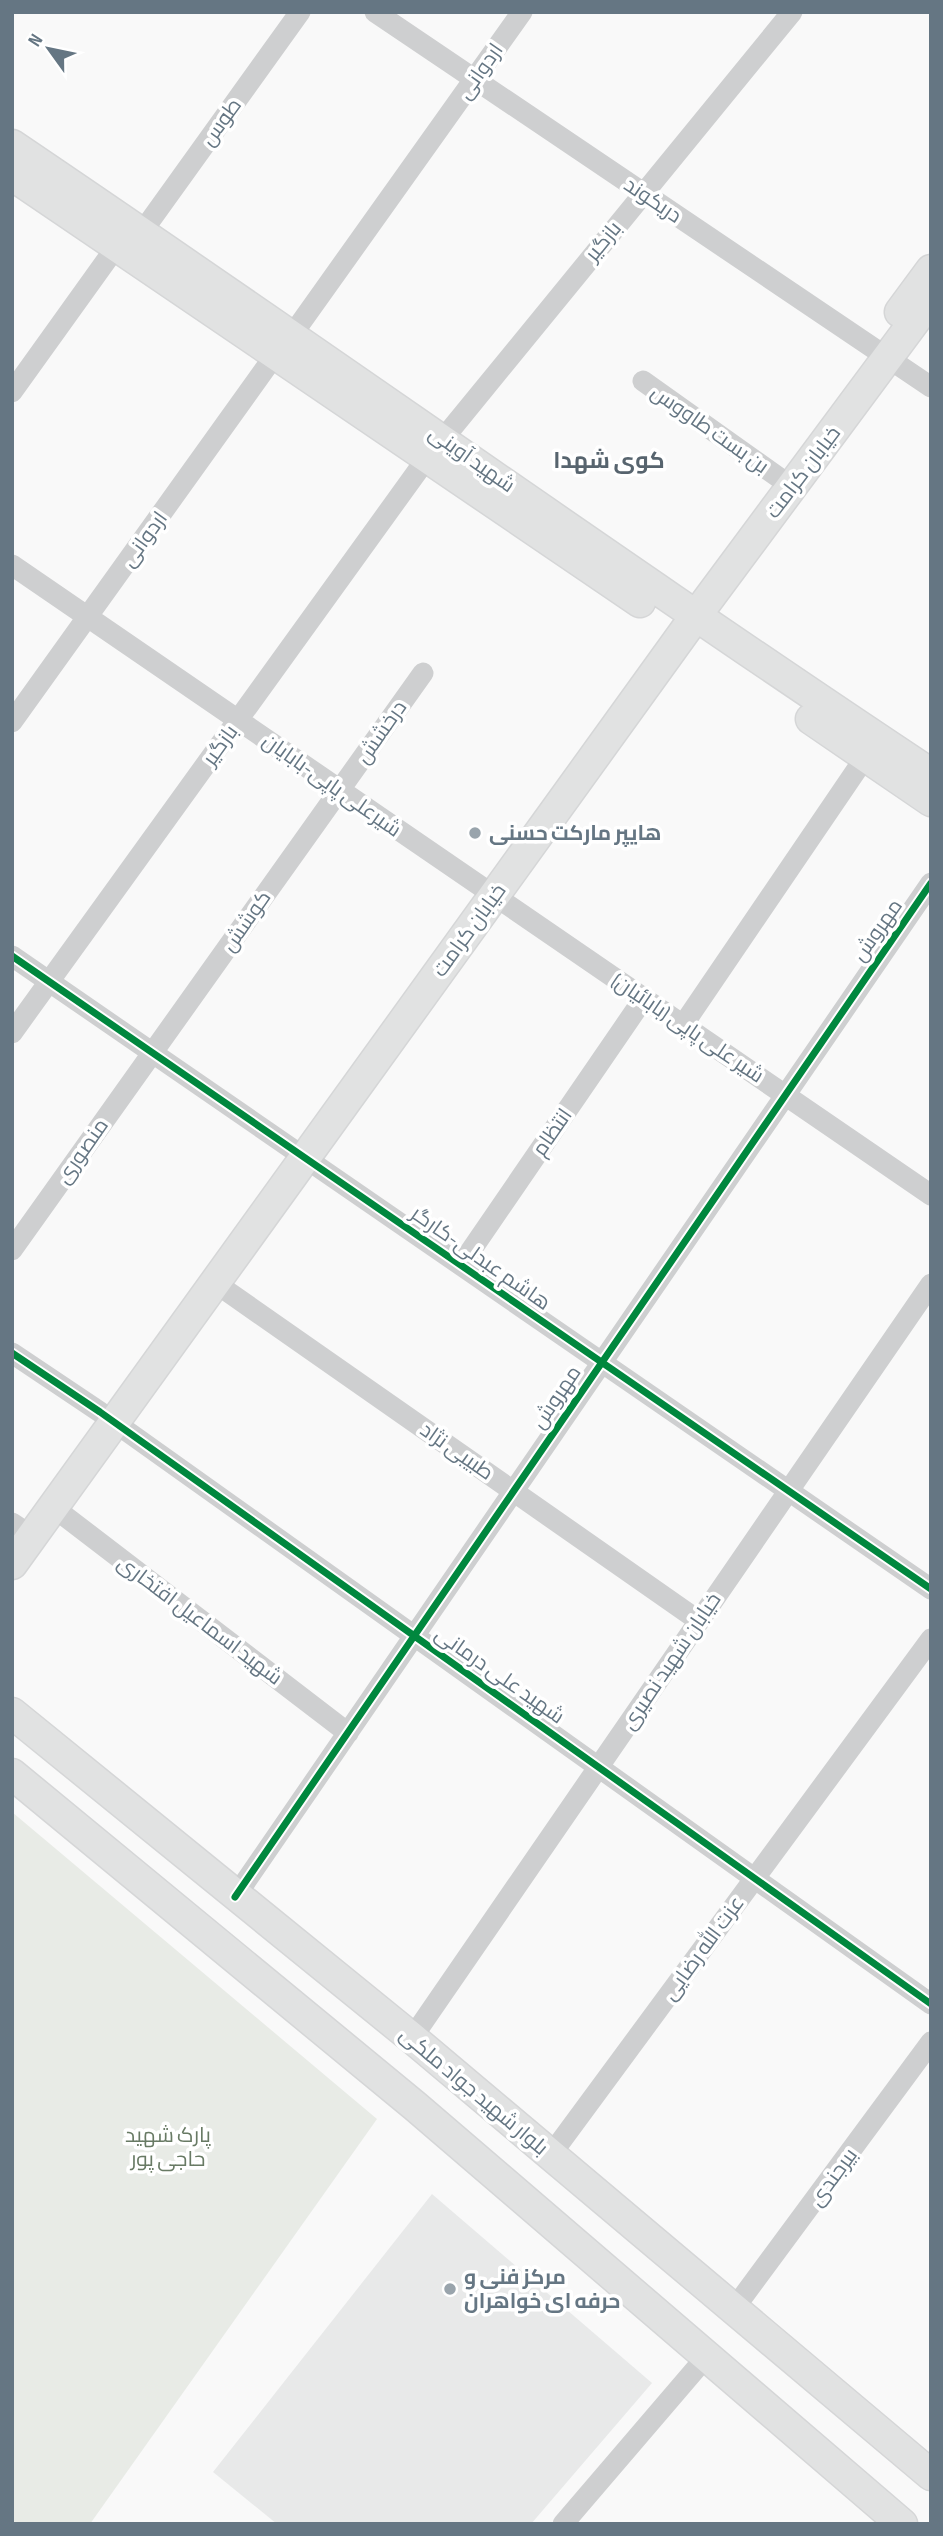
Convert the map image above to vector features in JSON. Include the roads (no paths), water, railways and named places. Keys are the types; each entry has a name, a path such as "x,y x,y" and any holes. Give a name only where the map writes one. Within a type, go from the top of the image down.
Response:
{"main road":[{"name":"شهید آوینی","path":"12,145 129,240 683,620 866,757 931,802"},
{"name":"شهید آوینی","path":"12,175 129,240"},
{"name":"خیابان کرامت","path":"12,1564 53,1507 106,1417 683,620 881,354 931,270"},
{"name":"خیابان کرامت","path":"683,620 778,477 931,299"},
{"name":"شهید آوینی","path":"683,620 931,774"},
{"name":"خیابان کرامت","path":"14,1528 214,1282 298,1153"},
{"name":"بلوار شهید جواد ملکی","path":"12,1713 235,1897 412,2038 931,2475"},
{"path":"12,1774 415,2106 902,2524"}],"street":[{"name":"طوس","path":"12,393 300,12"},
{"name":"دریکوند","path":"375,12 931,387"},
{"name":"اردوانی","path":"12,722 522,12"},
{"name":"بازگیر","path":"12,1033 435,448 792,12"},
{"name":"بن بست طاووس","path":"643,381 778,477"},
{"name":"شیرعلی پاپی-بابایان","path":"12,565 487,890"},
{"name":"درخشش","path":"340,790 423,673"},
{"path":"683,1025 866,757"},
{"name":"کوشش","path":"153,1052 340,790"},
{"name":"مهروش","path":"235,1897 931,883"},
{"name":"شیر علی پاپی (بابائیان)","path":"487,890 931,1195"},
{"name":"هاشم عبدلی-کارگر","path":"12,956 931,1589"},
{"name":"انتظام","path":"461,1265 644,998"},
{"name":"منصوری","path":"12,1250 153,1052"},
{"name":"طبیبی نژاد","path":"214,1282 699,1620"},
{"name":"خیابان شهید نصیری","path":"412,2038 931,1284"},
{"name":"شهید علی درمانی","path":"12,1353 106,1417 931,2004"},
{"name":"شهید اسماعیل افتخاری","path":"53,1507 348,1733"},
{"name":"عزت الله رضایی","path":"550,2156 931,1639"},
{"name":"بیرجندی","path":"733,2310 931,2042"},
{"path":"563,2524 706,2357"}],"place":[{"name":"هایپر مارکت حسنی","path":"475,833"},
{"name":"مرکز فنی و حرفه ای خواهران","path":"450,2289"}],"district":[{"name":"کوی شهدا","path":"609,460"}],"park label":[{"name":"پارک شهید حاجی پور","path":"168,2147"}]}
